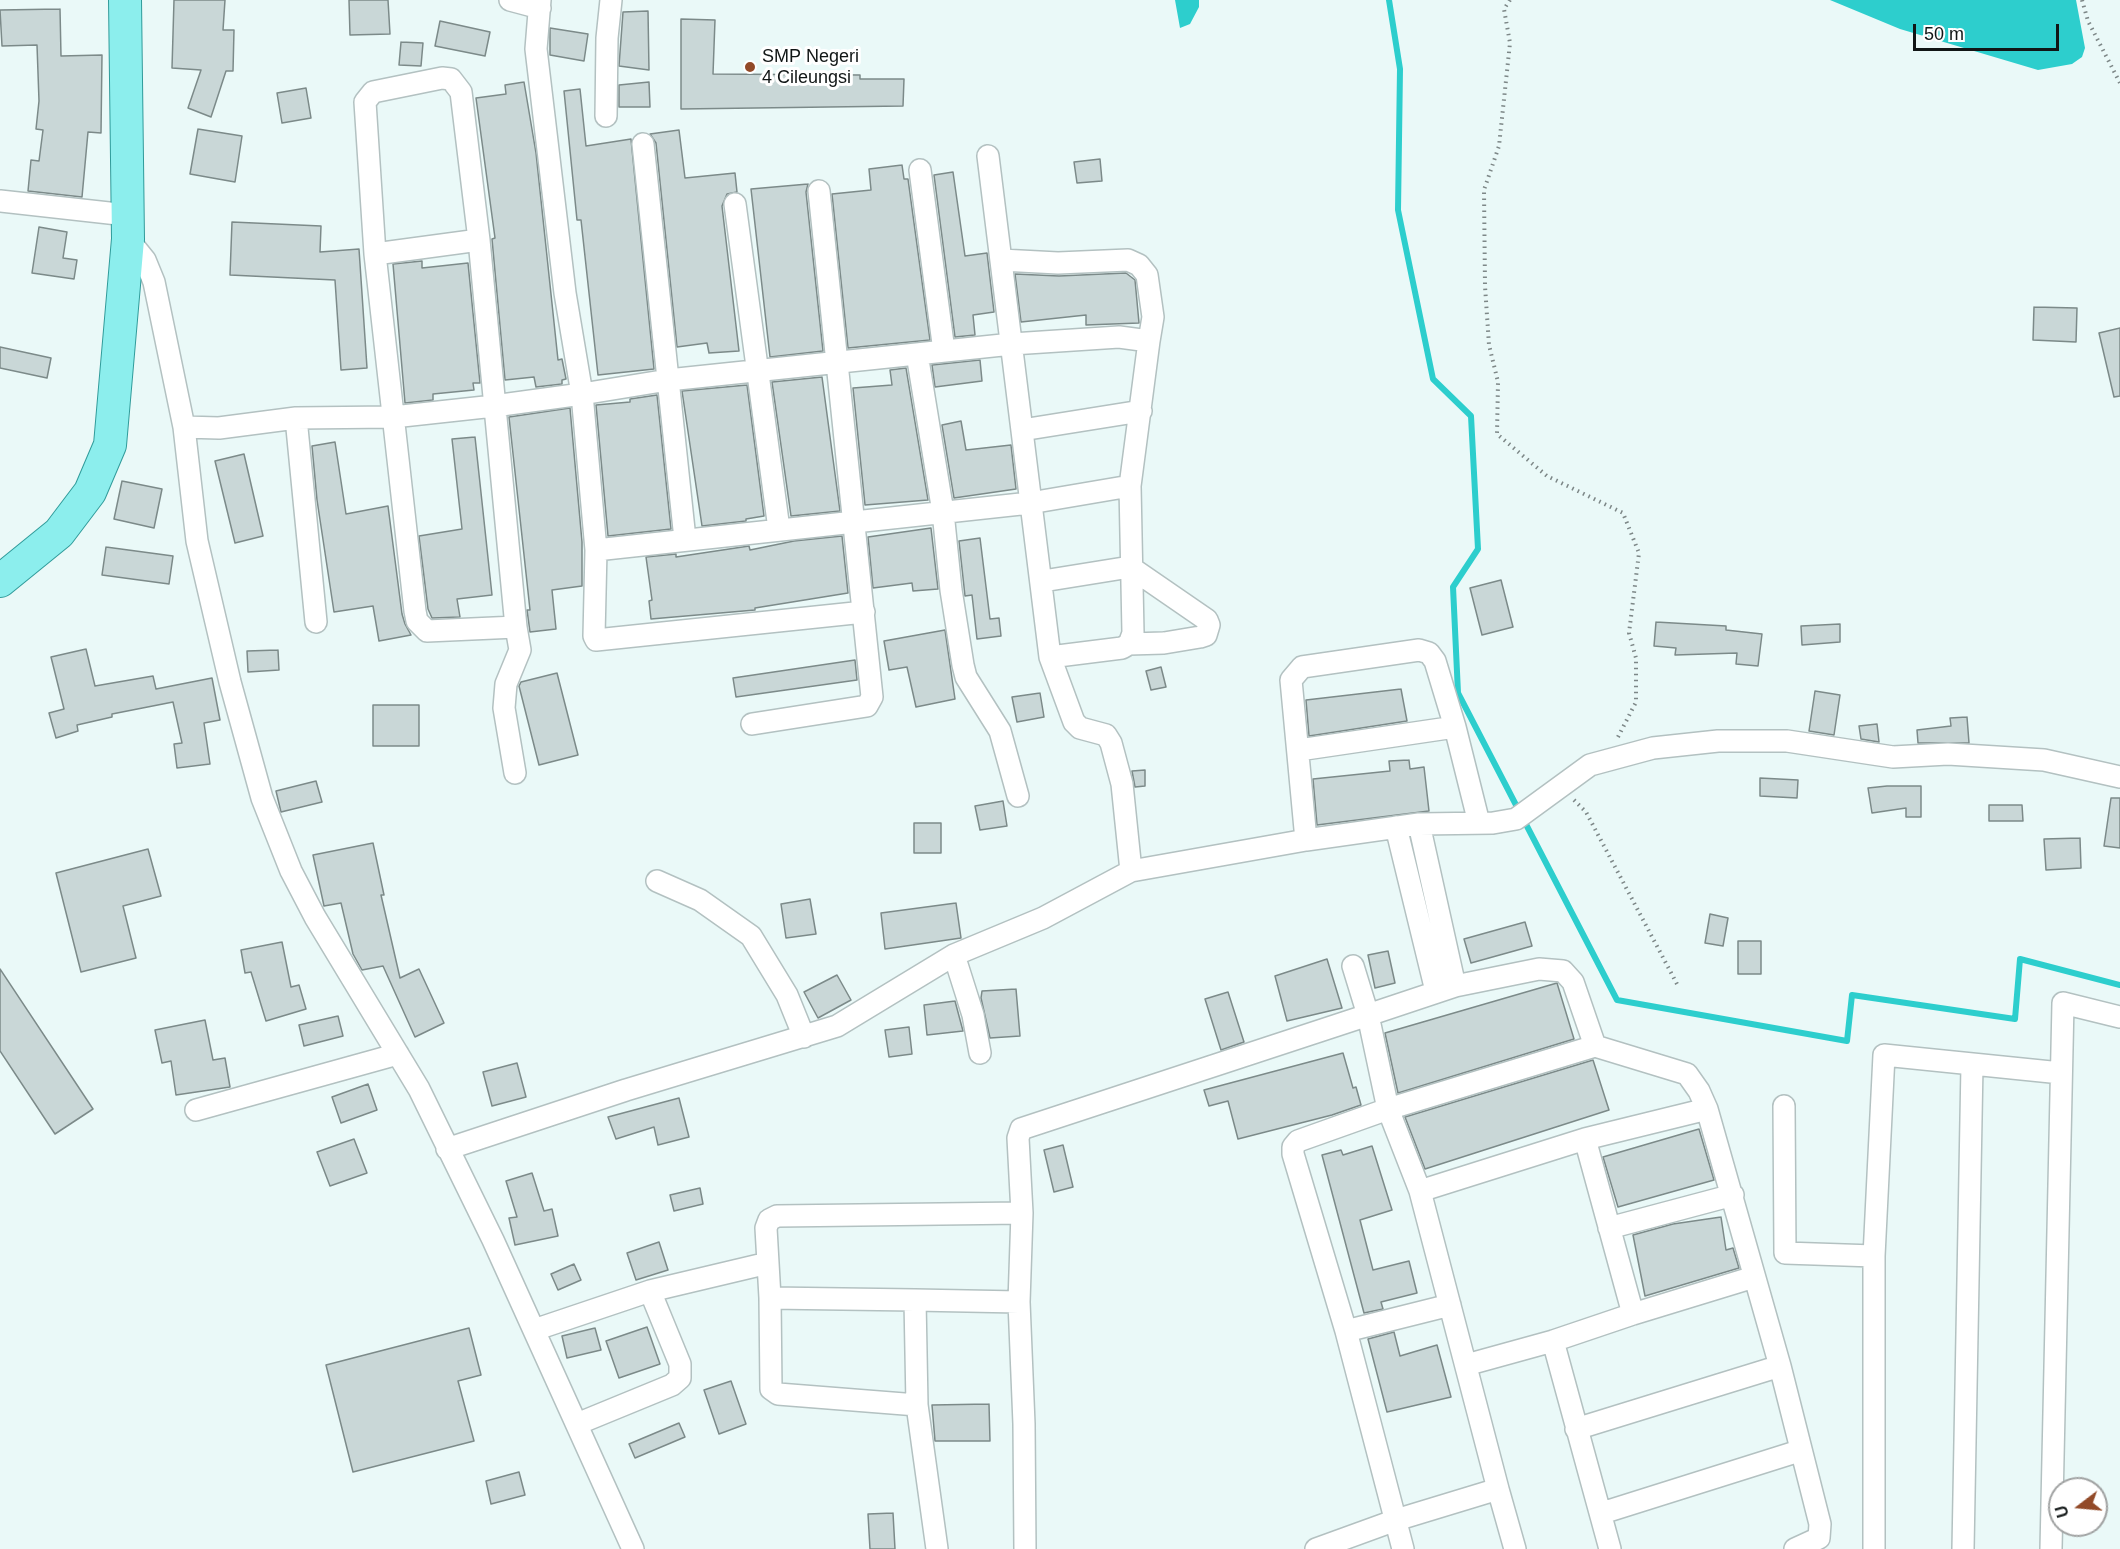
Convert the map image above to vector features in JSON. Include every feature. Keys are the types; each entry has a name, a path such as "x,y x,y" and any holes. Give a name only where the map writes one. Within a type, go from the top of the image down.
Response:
{"main road":[{"path":"0,581 59,533 90,492 110,445 128,227 125,0"}],"street":[{"path":"510,0 540,4 536,49 566,292 582,394 596,550 596,640 864,612"},
{"path":"606,116 607,39 611,0"},
{"path":"515,773 504,708 506,684 520,650 479,240 461,92 451,79 442,78 373,92 365,102 375,254 417,621 426,631 516,627"},
{"path":"643,144 685,539"},
{"path":"988,156 1050,657 1074,722 1080,728 1106,735 1111,743 1122,784 1131,871"},
{"path":"920,170 944,351"},
{"path":"752,724 867,706 872,698 819,191"},
{"path":"0,201 128,227 145,260 154,282 184,427 197,541 230,682 262,798 291,871 315,917 419,1089 534,1330 633,1549"},
{"path":"735,204 779,530"},
{"path":"375,254 479,240"},
{"path":"1002,261 1058,263 1128,260 1139,266 1147,275 1153,317 1130,486 1133,633 1130,644"},
{"path":"184,427 219,428 296,418 393,417 494,406 668,380 1012,344 1119,337 1149,341"},
{"path":"917,354 942,512 951,597 966,677 1000,731 1018,796"},
{"path":"1022,430 1141,411"},
{"path":"296,418 316,622"},
{"path":"596,550 1030,503 1130,486"},
{"path":"1042,581 1130,567 1207,620 1209,630 1206,635 1184,640 1130,644 1122,648 1050,657"},
{"path":"1306,840 1291,680 1302,667 1419,650 1429,653 1436,661 1479,823"},
{"path":"1299,750 1455,727"},
{"path":"447,1149 626,1090 837,1026 954,955 1043,918 1131,871 1306,840 1396,827 1516,819 1558,786 1590,765 1653,748 1718,741 1787,741 1893,757 1948,754 2044,760 2120,777"},
{"path":"1419,824 1446,989"},
{"path":"1396,827 1446,989"},
{"path":"657,881 700,900 751,936 788,995 804,1037"},
{"path":"954,955 973,1015 980,1053"},
{"path":"1353,966 1368,1015 1388,1108 1420,1191 1515,1549"},
{"path":"1025,1549 1024,1424 1019,1302 1022,1214 1018,1138 1021,1129 1446,989 1539,969 1563,971 1573,982 1595,1046"},
{"path":"2051,1549 2063,1003 2120,1017"},
{"path":"1403,1549 1346,1331 1293,1154 1293,1147 1298,1141 1388,1108 1595,1046 1687,1074 1699,1091 1707,1109 1780,1366 1820,1530 1819,1538 1795,1549"},
{"path":"196,1110 398,1054"},
{"path":"1874,1549 1874,1256 1884,1055 2061,1073"},
{"path":"1963,1549 1972,1065"},
{"path":"1784,1106 1785,1253 1874,1256"},
{"path":"1420,1191 1585,1139 1707,1109"},
{"path":"1585,1139 1633,1314"},
{"path":"1609,1228 1733,1195"},
{"path":"917,1404 778,1394 771,1389 770,1298 766,1228 769,1220 777,1216 1022,1214"},
{"path":"534,1330 650,1291 768,1263"},
{"path":"1466,1365 1553,1341 1754,1277"},
{"path":"577,1424 672,1385 680,1378 680,1365 650,1291"},
{"path":"770,1298 1019,1302"},
{"path":"915,1300 917,1404 937,1549"},
{"path":"1346,1331 1450,1305"},
{"path":"1553,1341 1610,1549"},
{"path":"1576,1429 1780,1366"},
{"path":"1602,1513 1799,1451"},
{"path":"1316,1549 1396,1520 1498,1489"}],"path":[{"path":"1510,0 1504,9 1510,43 1500,146 1484,190 1484,266 1489,345 1498,382 1497,434 1547,476 1623,513 1639,553 1638,579 1629,615 1629,633 1636,658 1638,684 1636,702 1616,741 1590,765"},
{"path":"2082,0 2088,21 2120,82"},
{"path":"1558,786 1586,812 1677,984"}],"water":[{"path":"1175,0 1199,0 1199,7 1190,24 1180,28"},
{"path":"1830,0 2076,0 2085,48 2082,57 2072,64 2038,70 1900,29"}],"building":[{"path":"174,0 225,0 223,30 234,30 233,71 226,71 211,117 188,108 201,70 172,68"},
{"path":"349,0 388,0 390,34 350,35"},
{"path":"60,9 61,56 102,55 101,133 88,132 82,197 28,191 31,160 39,161 43,130 36,129 39,101 37,45 2,46 0,10"},
{"path":"648,11 649,70 619,66 623,12"},
{"path":"681,19 715,20 713,74 860,75 860,79 904,79 903,106 681,109"},
{"path":"440,21 490,32 485,56 435,46"},
{"path":"550,28 588,34 584,61 550,55"},
{"path":"401,42 423,43 421,66 399,65"},
{"path":"524,82 536,153 558,360 562,359 566,379 562,380 562,384 536,387 534,377 505,380 492,239 495,238 476,98 506,94 505,85"},
{"path":"649,82 650,107 619,107 619,85"},
{"path":"306,88 311,118 282,123 277,93"},
{"path":"580,89 586,146 631,139 654,369 598,375 581,220 577,220 564,91"},
{"path":"198,129 242,136 235,182 190,174"},
{"path":"679,130 685,178 735,173 737,192 727,194 722,206 739,351 709,353 707,343 677,347 656,143 650,134"},
{"path":"1100,159 1102,181 1077,183 1074,162"},
{"path":"902,165 904,179 908,179 930,340 848,348 832,194 871,190 869,169"},
{"path":"953,172 965,256 987,253 994,312 973,315 975,335 955,337 934,175"},
{"path":"808,184 806,192 823,351 770,357 751,189"},
{"path":"232,222 321,226 320,252 359,249 367,368 341,370 335,280 230,275"},
{"path":"39,227 67,232 63,258 77,260 74,279 32,273"},
{"path":"422,261 422,268 468,263 480,383 473,383 474,390 433,394 433,400 405,403 393,264"},
{"path":"1126,273 1135,280 1139,323 1086,325 1086,315 1021,322 1015,274 1059,276"},
{"path":"2034,307 2077,308 2076,342 2033,340"},
{"path":"2120,328 2120,396 2114,397 2099,333"},
{"path":"0,347 51,358 47,378 0,368"},
{"path":"980,360 982,381 935,387 932,365"},
{"path":"906,368 928,500 865,505 853,388 892,385 890,370"},
{"path":"822,377 840,511 791,516 772,382"},
{"path":"747,385 764,516 746,519 746,521 702,526 682,391"},
{"path":"657,395 671,529 608,536 596,405 630,402 630,399"},
{"path":"570,408 582,542 582,586 552,590 556,629 530,632 527,610 530,610 509,417"},
{"path":"961,421 966,450 1011,445 1016,489 954,498 942,425"},
{"path":"475,437 492,595 457,599 460,617 432,618 428,609 419,536 462,529 452,439"},
{"path":"335,442 346,514 388,506 402,614 411,635 379,641 373,606 334,612 317,500 312,446"},
{"path":"244,454 263,536 235,543 215,461"},
{"path":"122,481 162,489 154,528 114,519"},
{"path":"931,528 938,589 913,591 912,583 873,588 868,537"},
{"path":"842,536 848,593 755,608 755,610 651,619 649,601 652,600 646,557 676,554 676,557 749,546 750,550 794,541"},
{"path":"980,538 990,619 999,618 1001,636 977,639 972,595 965,596 959,541"},
{"path":"106,547 173,556 169,584 102,575"},
{"path":"1501,580 1513,627 1482,635 1470,588"},
{"path":"1656,622 1726,626 1726,630 1762,634 1758,666 1736,664 1737,653 1675,655 1676,648 1654,646"},
{"path":"1840,624 1840,642 1802,645 1801,626"},
{"path":"945,630 955,699 916,707 907,667 889,670 884,641"},
{"path":"86,649 95,686 153,676 156,689 212,678 220,720 204,723 210,764 177,768 174,744 182,743 173,702 112,714 112,717 77,725 78,731 56,738 49,713 64,709 51,657"},
{"path":"278,650 279,670 248,672 247,651"},
{"path":"855,660 857,680 736,697 733,678"},
{"path":"1161,667 1166,687 1151,690 1146,671"},
{"path":"557,673 578,755 539,765 519,686 521,682"},
{"path":"1401,689 1407,721 1309,736 1306,700"},
{"path":"1815,691 1840,695 1834,735 1809,731"},
{"path":"1040,693 1044,717 1017,722 1012,697"},
{"path":"373,705 419,705 419,746 373,746"},
{"path":"1967,717 1969,743 1918,743 1917,730 1951,726 1950,718"},
{"path":"1877,724 1879,742 1861,739 1859,726"},
{"path":"1409,760 1410,769 1424,767 1429,811 1317,825 1313,779 1390,771 1389,761"},
{"path":"1145,770 1145,786 1135,787 1132,771"},
{"path":"1760,778 1798,780 1797,798 1760,796"},
{"path":"316,781 322,802 281,812 276,791"},
{"path":"1921,786 1921,817 1906,817 1906,808 1872,813 1868,788"},
{"path":"2111,798 2120,798 2120,848 2104,846"},
{"path":"1003,801 1007,826 980,830 975,806"},
{"path":"1989,805 2022,805 2023,821 1989,821"},
{"path":"914,823 941,823 941,853 914,853"},
{"path":"2080,838 2081,868 2046,870 2044,839"},
{"path":"373,843 384,895 381,895 400,978 419,969 444,1023 415,1037 383,966 362,970 353,954 341,903 324,906 313,855"},
{"path":"148,849 161,896 123,906 136,958 81,972 56,873"},
{"path":"810,899 816,934 786,938 781,904"},
{"path":"956,903 961,938 885,949 881,913"},
{"path":"1710,914 1728,918 1723,946 1705,943"},
{"path":"1525,922 1532,946 1471,963 1464,939"},
{"path":"1738,941 1761,941 1761,974 1738,974"},
{"path":"282,942 291,987 299,985 306,1009 266,1021 251,972 245,973 241,950"},
{"path":"1388,951 1395,983 1375,988 1368,955"},
{"path":"1327,959 1342,1008 1287,1021 1275,976"},
{"path":"0,969 93,1109 55,1134 0,1051"},
{"path":"837,975 851,1000 818,1018 804,992"},
{"path":"1557,983 1574,1039 1398,1093 1385,1033"},
{"path":"1016,989 1020,1036 990,1038 981,998 982,991"},
{"path":"1228,992 1244,1042 1221,1050 1205,999"},
{"path":"955,1001 963,1031 927,1035 924,1005"},
{"path":"338,1016 343,1036 304,1046 299,1025"},
{"path":"205,1020 213,1060 225,1058 230,1087 176,1095 171,1061 162,1063 155,1030"},
{"path":"909,1027 912,1054 889,1057 885,1030"},
{"path":"1343,1053 1353,1088 1356,1087 1361,1105 1332,1115 1238,1139 1228,1101 1209,1106 1204,1090"},
{"path":"1593,1060 1609,1110 1425,1169 1405,1117"},
{"path":"517,1063 526,1097 492,1106 483,1072"},
{"path":"368,1084 377,1110 341,1123 332,1097"},
{"path":"679,1098 689,1137 658,1145 654,1127 616,1139 608,1117"},
{"path":"1699,1129 1714,1180 1618,1207 1603,1157"},
{"path":"354,1139 367,1173 330,1186 317,1152"},
{"path":"1063,1145 1073,1187 1054,1192 1044,1150"},
{"path":"1372,1146 1392,1210 1360,1220 1373,1270 1409,1261 1417,1293 1381,1302 1383,1309 1364,1313 1322,1155 1341,1150 1343,1155"},
{"path":"532,1173 544,1211 552,1209 558,1236 515,1245 509,1218 517,1217 506,1181"},
{"path":"700,1188 703,1204 674,1211 670,1195"},
{"path":"1721,1217 1726,1250 1733,1248 1739,1268 1645,1296 1633,1235 1673,1224"},
{"path":"659,1242 668,1270 636,1280 627,1253"},
{"path":"574,1264 581,1280 558,1290 551,1274"},
{"path":"647,1327 660,1364 619,1378 606,1341"},
{"path":"469,1328 481,1375 458,1381 474,1441 353,1472 326,1365"},
{"path":"595,1328 601,1350 567,1358 562,1336"},
{"path":"1394,1332 1400,1356 1437,1345 1451,1397 1387,1412 1368,1339"},
{"path":"731,1381 746,1424 719,1434 704,1390"},
{"path":"989,1404 990,1441 935,1441 932,1405"},
{"path":"679,1423 685,1437 635,1458 629,1444"},
{"path":"519,1472 525,1495 491,1504 486,1481"},
{"path":"893,1513 895,1549 870,1549 868,1514"}],"waterway":[{"path":"1389,0 1400,69 1398,210 1433,379 1471,416 1478,549 1453,587 1458,693 1617,1000 1847,1041 1852,995 2015,1019 2020,959 2120,985"}],"place":[{"name":"SMP Negeri 4 Cileungsi","path":"750,67"}]}
